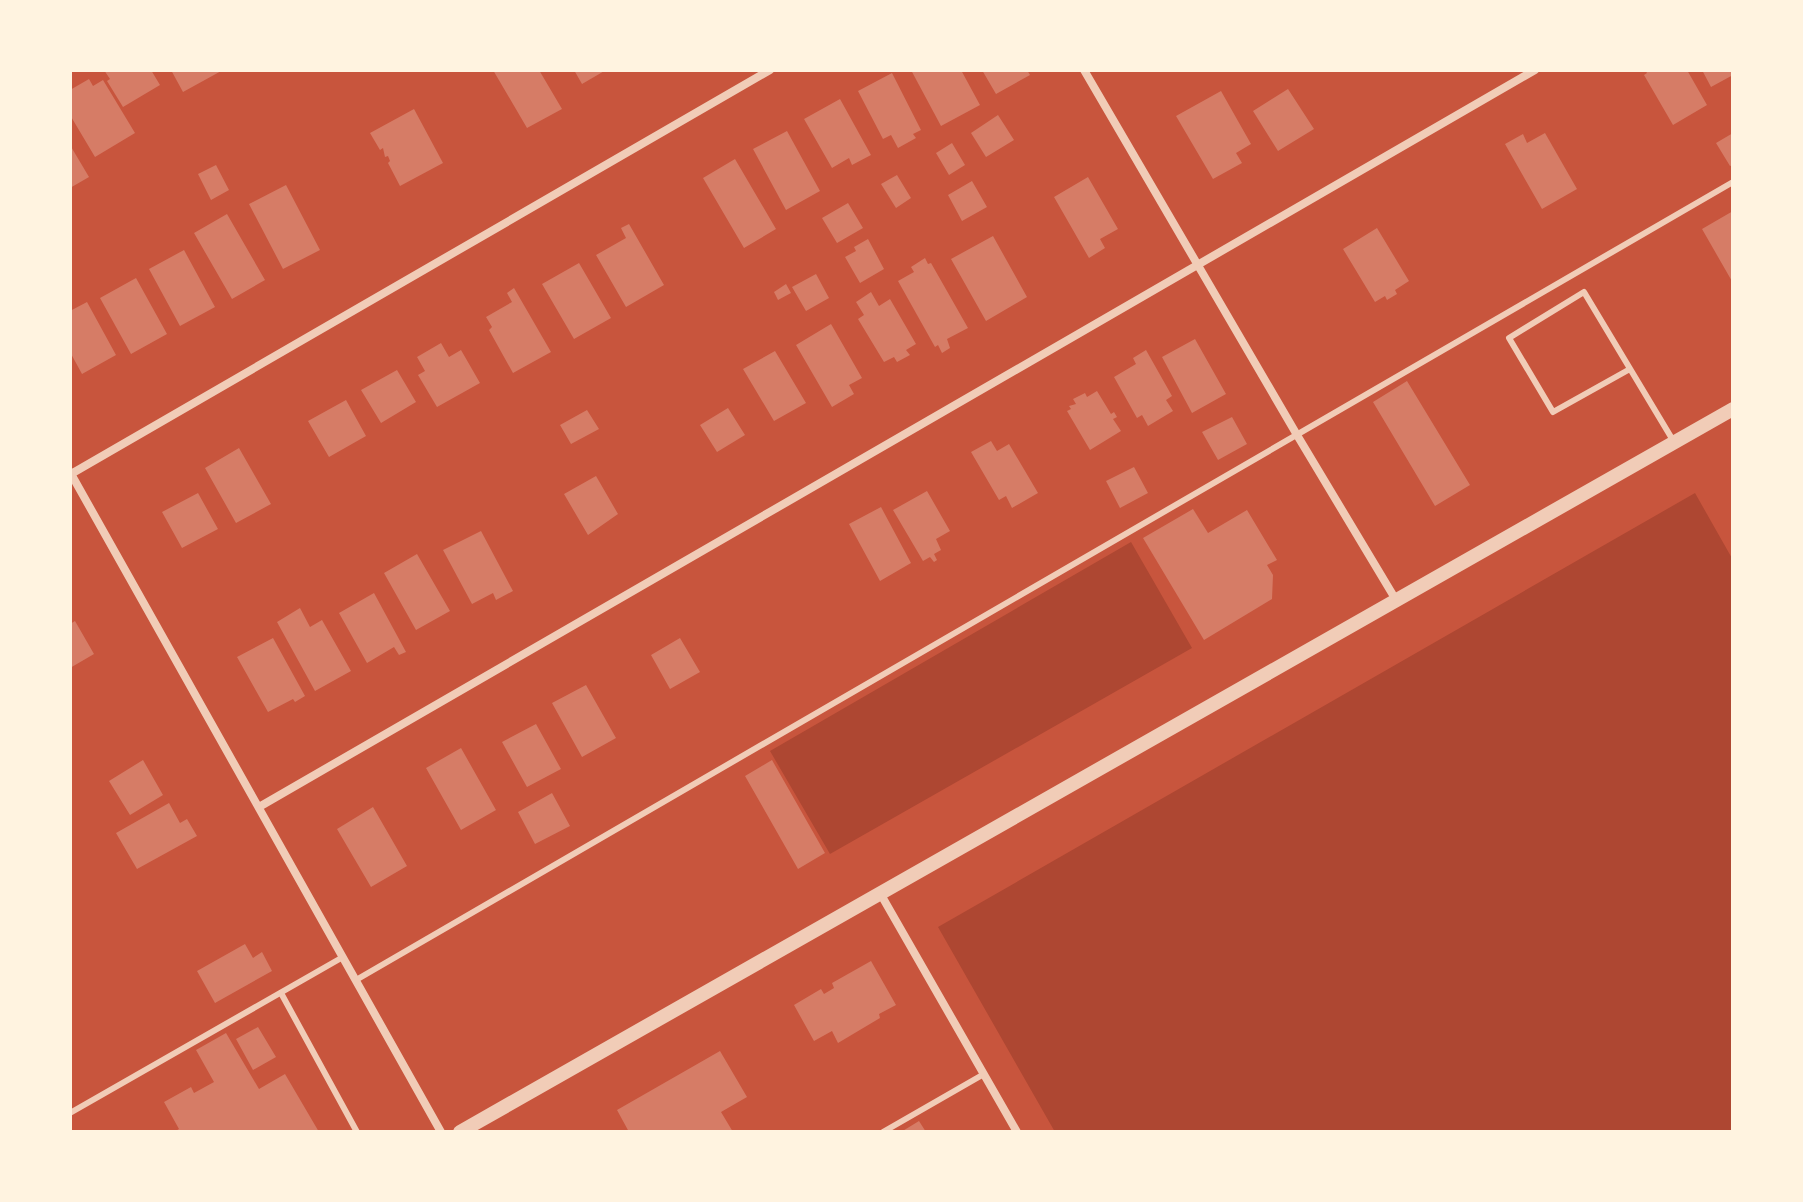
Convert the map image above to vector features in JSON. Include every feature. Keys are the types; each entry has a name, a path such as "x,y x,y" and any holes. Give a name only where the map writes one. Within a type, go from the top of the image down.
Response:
{"street":[{"path":"441,1132 71,473 770,70"},
{"path":"1084,70 1396,600"},
{"path":"259,807 1535,70"},
{"path":"460,1132 1733,409"},
{"path":"880,893 1017,1132"}],"lane":[{"path":"356,980 1733,182"},
{"path":"1630,369 1553,412 1509,338 1584,292 1674,442"},
{"path":"70,1113 343,957"},
{"path":"281,993 357,1132"},
{"path":"883,1132 984,1074"}],"shaded area":[{"path":"1695,493 1733,560 1733,1132 1055,1132 938,927"},
{"path":"1131,542 1192,648 830,854 770,751"}],"building":[{"path":"104,70 151,70 160,85 123,107"},
{"path":"171,70 223,70 183,92"},
{"path":"493,70 539,70 562,109 527,128"},
{"path":"574,70 606,70 582,84"},
{"path":"911,70 961,70 980,105 941,126"},
{"path":"982,70 1027,70 1030,75 996,94"},
{"path":"1645,70 1687,70 1707,105 1673,125 1644,75 1647,73"},
{"path":"1702,70 1733,70 1733,75 1711,87"},
{"path":"892,73 921,130 913,134 916,138 898,148 891,135 883,139 858,91"},
{"path":"89,79 93,86 103,80 135,133 95,157 70,115 70,90"},
{"path":"1288,89 1314,129 1278,151 1253,111"},
{"path":"1221,91 1251,144 1236,153 1242,163 1213,179 1176,116"},
{"path":"840,99 871,155 852,165 849,158 832,168 804,119"},
{"path":"414,109 443,163 400,186 388,163 388,156 385,157 383,148 380,150 370,133"},
{"path":"998,115 1014,140 986,157 971,133"},
{"path":"787,131 820,191 786,210 753,149"},
{"path":"1545,133 1577,189 1542,209 1505,144 1523,134 1527,143"},
{"path":"1733,133 1733,165 1730,166 1716,143"},
{"path":"952,143 965,165 949,175 936,153"},
{"path":"70,145 89,177 70,188"},
{"path":"735,159 776,229 744,248 703,178"},
{"path":"216,165 229,190 211,200 198,174"},
{"path":"897,175 911,198 896,208 881,184"},
{"path":"1088,177 1118,229 1100,239 1105,248 1089,258 1054,197"},
{"path":"972,181 987,207 962,221 948,195"},
{"path":"286,185 320,250 283,269 249,204"},
{"path":"848,203 863,228 837,243 822,218"},
{"path":"1733,211 1733,283 1702,229"},
{"path":"227,214 265,280 232,299 194,233"},
{"path":"629,224 664,285 626,307 596,255 626,238 621,228"},
{"path":"1377,228 1409,281 1395,290 1397,294 1375,302 1343,249"},
{"path":"993,236 1027,297 986,321 951,259"},
{"path":"868,239 884,269 860,283 845,257"},
{"path":"184,250 215,307 180,326 149,269"},
{"path":"925,258 928,264 931,263 968,328 947,339 950,348 942,353 938,345 935,347 898,281 914,272 911,267"},
{"path":"579,263 611,318 574,339 542,284"},
{"path":"816,274 829,298 806,311 792,287"},
{"path":"136,278 167,334 131,354 100,298"},
{"path":"786,284 791,293 778,300 774,292"},
{"path":"514,288 551,352 513,373 489,330 492,327 486,317 512,302 507,293"},
{"path":"871,292 879,306 890,299 916,344 906,350 910,355 897,362 894,357 884,362 858,319 864,315 856,302"},
{"path":"87,302 116,355 82,374 70,352 70,311"},
{"path":"831,324 862,378 849,385 854,394 832,407 796,345"},
{"path":"1195,339 1226,394 1192,413 1162,357"},
{"path":"441,343 449,357 461,350 480,383 437,407 418,375 425,371 417,357"},
{"path":"1146,350 1172,396 1166,400 1173,411 1148,426 1142,415 1137,418 1114,377 1136,364 1133,358"},
{"path":"775,351 806,403 774,421 743,369"},
{"path":"397,370 416,402 381,423 361,390"},
{"path":"1407,381 1470,485 1435,506 1373,402"},
{"path":"1097,391 1111,414 1114,412 1117,417 1113,419 1121,431 1090,450 1067,411 1071,409 1069,406 1076,404 1073,399 1085,393 1087,397"},
{"path":"346,400 366,436 329,457 308,421"},
{"path":"728,408 745,435 717,452 700,425"},
{"path":"587,410 599,429 571,444 560,425"},
{"path":"1232,417 1247,444 1218,460 1202,432"},
{"path":"991,441 997,451 1009,444 1038,493 1012,508 1006,496 999,500 971,452"},
{"path":"239,448 271,504 236,523 205,468"},
{"path":"1134,467 1148,493 1120,508 1106,481"},
{"path":"596,476 618,514 588,535 564,494"},
{"path":"927,491 950,531 936,539 941,550 934,554 937,560 934,562 930,557 923,561 893,510"},
{"path":"198,493 218,529 182,548 162,512"},
{"path":"881,507 911,563 880,581 849,524"},
{"path":"1193,509 1208,533 1247,510 1277,560 1267,565 1273,575 1272,599 1204,640 1143,538"},
{"path":"481,531 513,591 496,600 493,593 472,604 443,550"},
{"path":"417,554 450,611 416,630 384,573"},
{"path":"374,593 406,652 399,655 394,647 367,663 339,613"},
{"path":"300,608 310,627 322,620 351,671 315,691 277,622"},
{"path":"75,621 94,654 70,668 70,624"},
{"path":"273,638 305,696 268,712 237,657"},
{"path":"680,638 700,672 670,689 651,655"},
{"path":"586,685 616,738 582,757 552,703"},
{"path":"536,724 561,769 527,787 502,742"},
{"path":"461,748 496,810 461,830 426,768"},
{"path":"143,760 163,795 130,815 109,781"},
{"path":"772,760 825,853 798,869 745,776"},
{"path":"552,793 570,826 535,844 518,812"},
{"path":"169,803 180,823 187,819 197,836 137,869 116,833"},
{"path":"373,807 407,866 371,887 337,829"},
{"path":"245,944 253,958 262,952 272,971 215,1003 197,971"},
{"path":"871,961 896,1005 838,1043 832,1031 814,1041 794,1005 821,989 824,994 834,988 832,983"},
{"path":"258,1027 276,1057 253,1070 236,1039"},
{"path":"226,1033 259,1089 285,1074 319,1132 174,1132 179,1129 164,1102 191,1087 194,1093 214,1082 196,1050"},
{"path":"720,1051 747,1097 721,1112 733,1132 629,1132 617,1110"},
{"path":"919,1121 926,1132 901,1132"}]}
